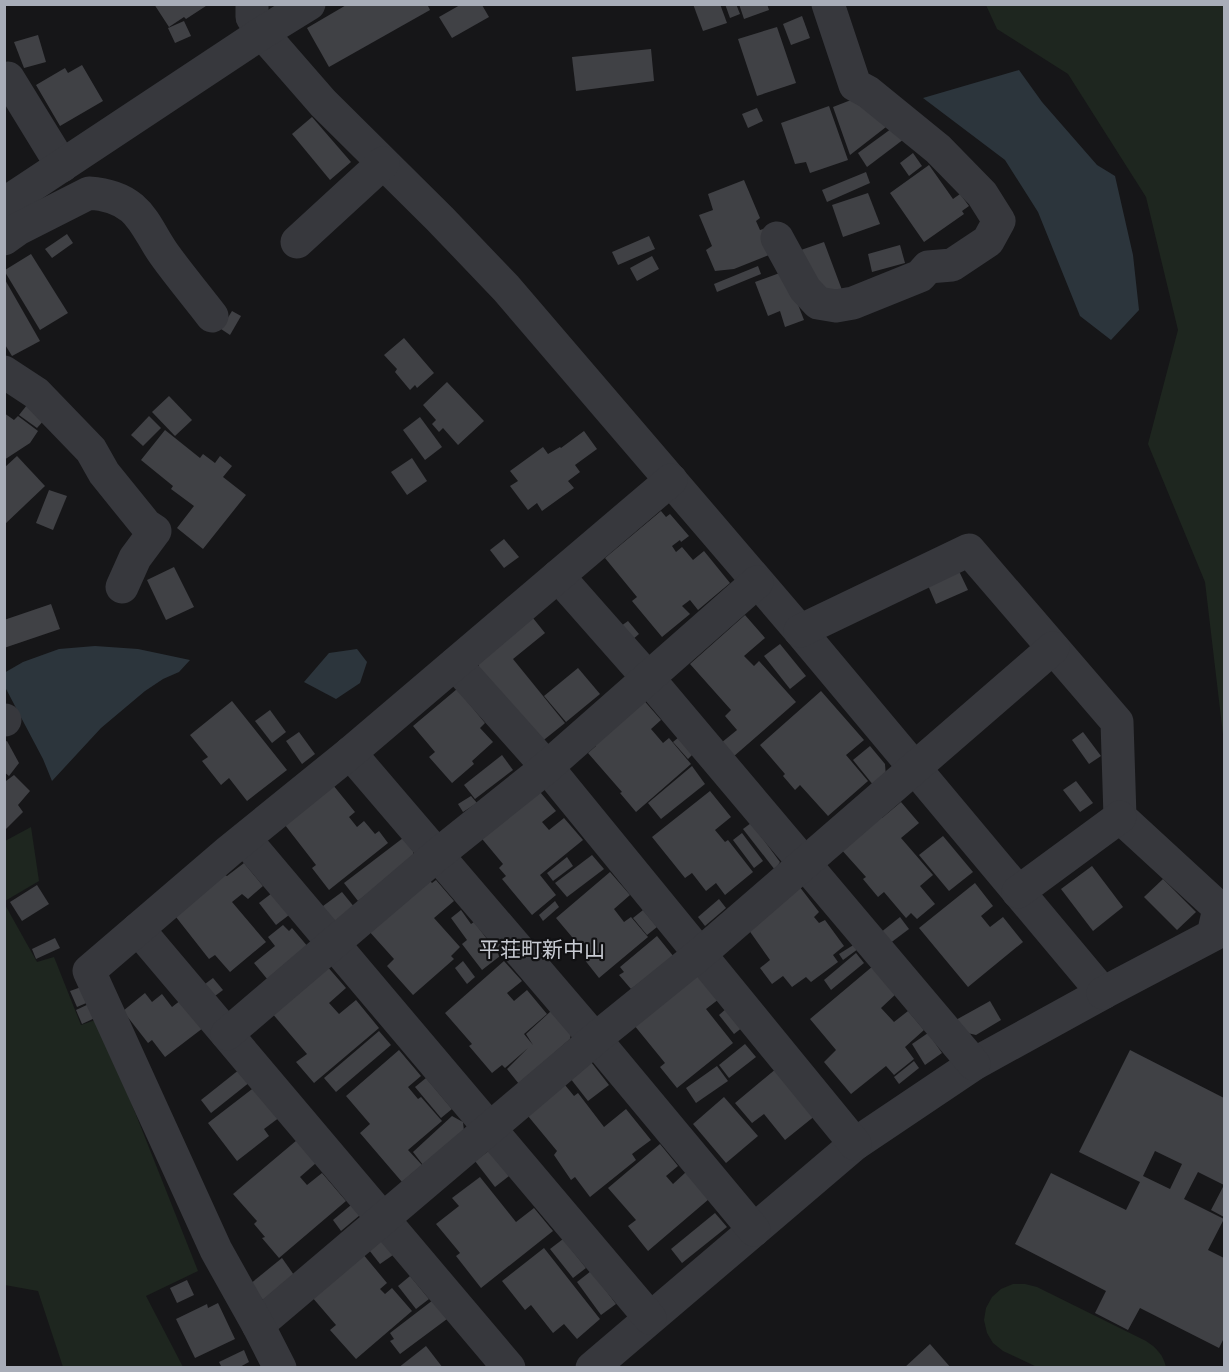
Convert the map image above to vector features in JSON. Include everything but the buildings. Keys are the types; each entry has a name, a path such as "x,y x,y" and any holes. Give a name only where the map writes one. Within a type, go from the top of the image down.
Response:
{"street":[{"path":"4,204 62,166 257,19 309,4"},
{"path":"777,238 806,290 818,303 836,306 853,303 920,276 928,267 952,265 988,241 999,221 982,194 938,149 855,85 828,4"},
{"path":"257,19 323,103 506,288 800,632 1103,993"},
{"path":"8,78 62,166"},
{"path":"297,242 383,163"},
{"path":"4,239 18,229 89,193 117,199 132,208 141,218 164,254 212,316"},
{"path":"4,372 36,393 91,450 104,473 146,525 155,531 135,558 122,587"},
{"path":"280,1368 216,1250 90,971 671,480"},
{"path":"592,1368 855,1144 974,1064 1213,934 1219,908 1120,817 1117,722 969,550 800,632"},
{"path":"558,576 648,678 974,1064"},
{"path":"227,1034 437,855 547,767 757,582"},
{"path":"258,1325 595,1039 700,954 1053,648"},
{"path":"454,664 547,767 855,1144"},
{"path":"350,753 595,1039 754,1230"},
{"path":"1018,892 1120,817"},
{"path":"245,839 650,1318"},
{"path":"138,929 508,1368"}],"shaded area":[{"path":"986,5 1224,5 1224,743 1205,582 1148,444 1178,330 1146,197 1068,74 997,29"},
{"path":"1019,70 1042,102 1097,165 1115,176 1133,255 1139,310 1111,340 1080,316 1038,212 1005,160 923,98"},
{"path":"95,646 138,649 190,660 179,672 145,691 101,728 52,781 5,687 4,673 23,662 59,649"},
{"path":"357,649 367,662 360,683 336,699 304,682 329,653"},
{"path":"31,827 39,881 5,901 5,841"},
{"path":"4,903 37,962 54,957 81,1025 98,1019 198,1271 146,1296 183,1367 63,1367 38,1291 5,1285"},
{"path":"1013,1284 1037,1287 1146,1341 1159,1352 1166,1367 1037,1367 1003,1351 993,1343 987,1333 984,1320 986,1308 992,1297 1001,1289"}],"district":[{"name":"平荘町新中山","path":"542,950"}]}
